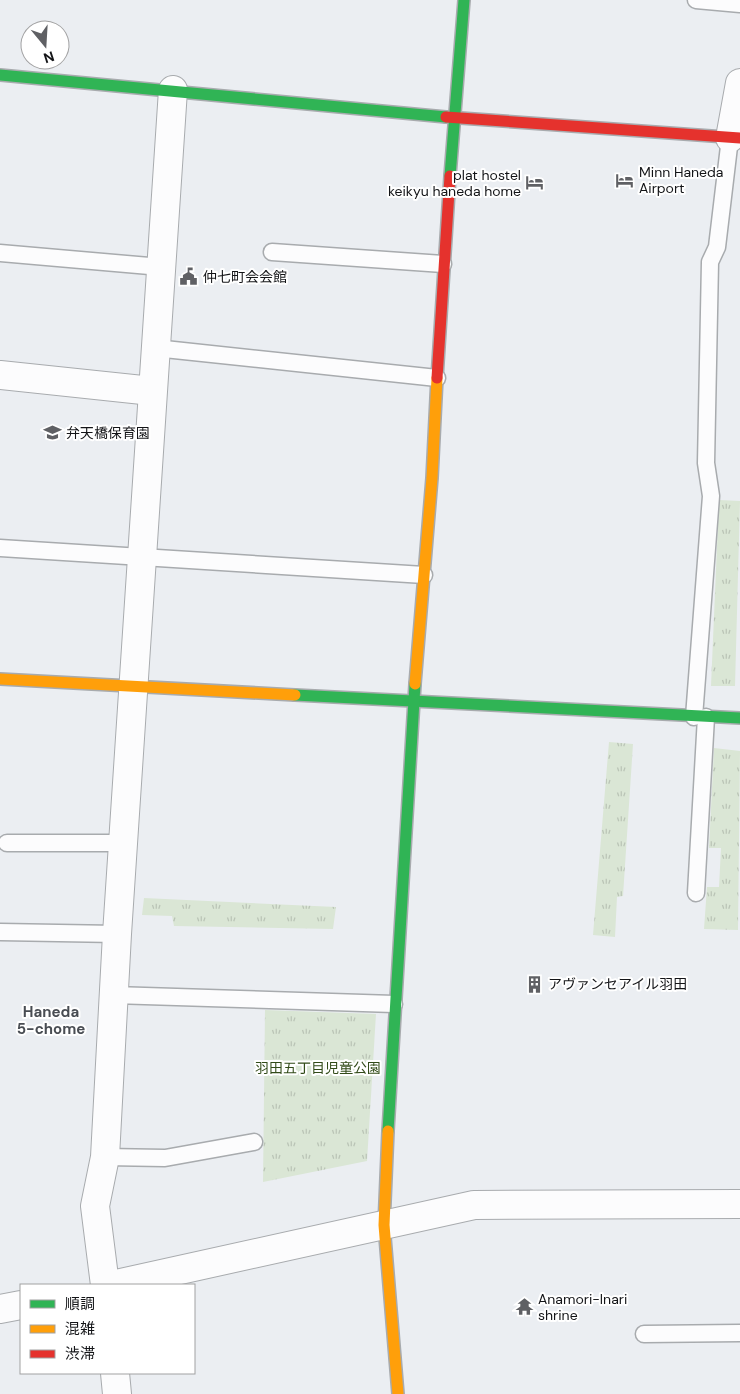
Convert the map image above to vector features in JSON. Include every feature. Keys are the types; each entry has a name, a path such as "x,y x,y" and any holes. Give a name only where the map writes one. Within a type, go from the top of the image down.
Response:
{"street":[{"path":"398,1394 384,1225 394,1004 424,575 443,264 464,0"},
{"path":"0,74 456,118 735,138 740,83"},
{"path":"105,1284 95,1206 105,1157 116,934 173,90"},
{"path":"0,375 152,391"},
{"path":"0,679 740,718"},
{"path":"117,1284 474,1206 740,1204"},
{"path":"0,1310 20,1305"},
{"path":"115,1374 117,1394"}],"lane":[{"path":"696,0 740,4"},
{"path":"696,893 700,717 711,496 706,463 710,262 717,246 735,138"},
{"path":"272,252 443,264"},
{"path":"0,254 161,267"},
{"path":"155,348 437,378"},
{"path":"0,548 424,575"},
{"path":"8,843 123,843"},
{"path":"0,932 116,934"},
{"path":"113,995 394,1004"},
{"path":"105,1157 165,1158 254,1142"},
{"path":"644,1334 740,1333"}],"green space":[{"path":"719,500 740,501 735,686 711,686"},
{"path":"609,742 633,744 623,896 617,897 615,937 593,935"},
{"path":"714,748 740,751 738,930 704,929 707,887 719,887 721,848 709,848"},
{"path":"144,898 336,907 333,929 174,926 172,916 142,915"},
{"name":"羽田五丁目児童公園","path":"265,1010 376,1014 367,1161 263,1182"}],"traffic: fast":[{"path":"450,176 464,0"},
{"path":"0,75 446,117"},
{"path":"388,1131 415,684"},
{"path":"295,695 740,718"}],"traffic: slow":[{"path":"415,684 432,478 437,378"},
{"path":"0,679 295,695"},
{"path":"388,1131 384,1225 398,1394"}],"traffic: jam":[{"path":"446,117 740,138"},
{"path":"437,378 450,176"}],"place":[{"name":"Minn Haneda Airport","path":"625,180"},
{"name":"plat hostel keikyu haneda home","path":"535,183"},
{"name":"仲七町会会館","path":"189,277"},
{"name":"弁天橋保育園","path":"52,433"},
{"name":"アヴァンセアイル羽田","path":"534,984"},
{"name":"Anamori-Inari shrine","path":"524,1307"}],"district":[{"name":"Haneda 5-chome","path":"51,1020"}]}
